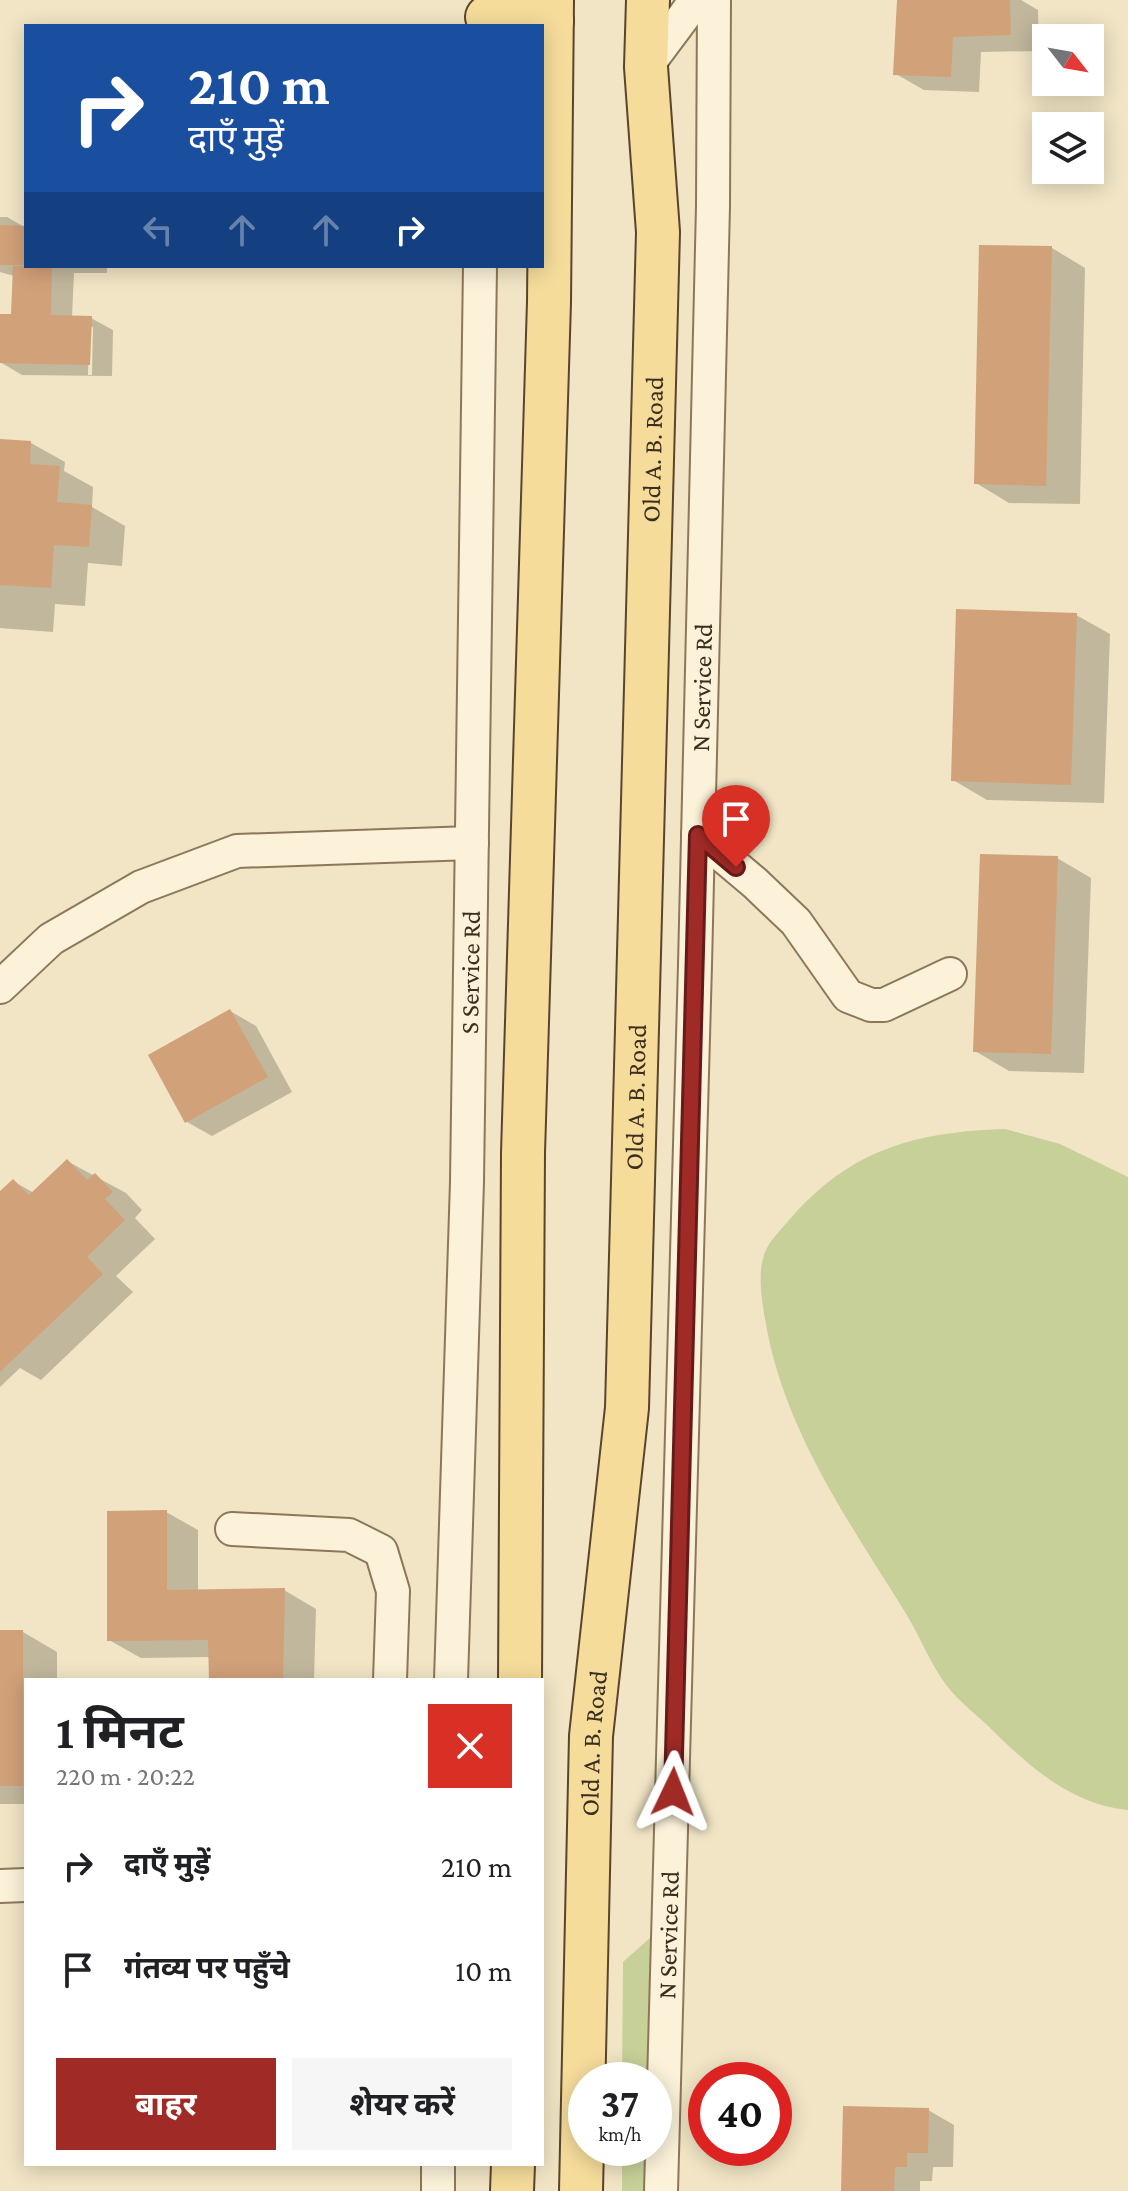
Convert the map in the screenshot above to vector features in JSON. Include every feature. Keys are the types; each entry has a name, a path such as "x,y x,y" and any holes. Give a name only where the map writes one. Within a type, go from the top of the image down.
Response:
{"main road":[{"name":"Old A. B. Road","path":"581,2191 591,1736 627,1408 658,232 646,67 648,0"},
{"path":"487,14 552,10 549,302 523,1137 520,1678"},
{"path":"512,2191 513,2166"}],"street":[{"path":"646,67 696,0"},
{"name":"N Service Rd","path":"661,2191 698,835 713,206 714,0"},
{"name":"S Service Rd","path":"451,1678 467,1182 480,268"},
{"path":"698,835 796,922 848,996 871,1005 884,1005 950,974"},
{"path":"0,987 51,939 141,887 237,851 472,843"},
{"path":"232,1529 349,1535 381,1551 393,1591 390,1678"},
{"path":"0,1886 24,1885"},
{"path":"438,2166 438,2191"}],"green space":[{"path":"1005,1129 1060,1144 1128,1177 1128,1810 1086,1800 1050,1780 947,1686 840,1508 802,1436 786,1398 765,1319 761,1273 767,1248 813,1195 837,1176 861,1161 914,1140 942,1134"},
{"path":"670,1920 665,2062 622,2062 623,1962"},
{"path":"622,2166 662,2166 661,2191 622,2191"}],"building":[{"path":"897,0 1010,0 1011,35 953,37 951,77 893,75"},
{"path":"0,225 24,226 24,265 0,265"},
{"path":"979,245 1052,246 1046,486 974,484"},
{"path":"13,266 52,268 51,315 92,316 90,365 0,363 0,314 11,314"},
{"path":"0,439 31,441 30,464 60,466 57,502 92,505 89,547 54,545 51,588 0,585"},
{"path":"956,609 1077,613 1071,785 951,781"},
{"path":"980,854 1058,856 1051,1054 973,1052"},
{"path":"230,1009 268,1077 185,1123 148,1055"},
{"path":"67,1159 87,1180 95,1173 113,1192 105,1199 125,1220 87,1257 103,1274 0,1372 0,1191 13,1179 29,1195"},
{"path":"167,1510 167,1590 285,1588 283,1678 209,1678 208,1640 107,1641 107,1511"},
{"path":"0,1630 23,1630 23,1786 0,1786"},
{"path":"843,2106 929,2108 928,2153 907,2153 907,2167 895,2167 894,2191 841,2191"}],"route":[{"path":"673,1792 698,835 736,867"}]}
